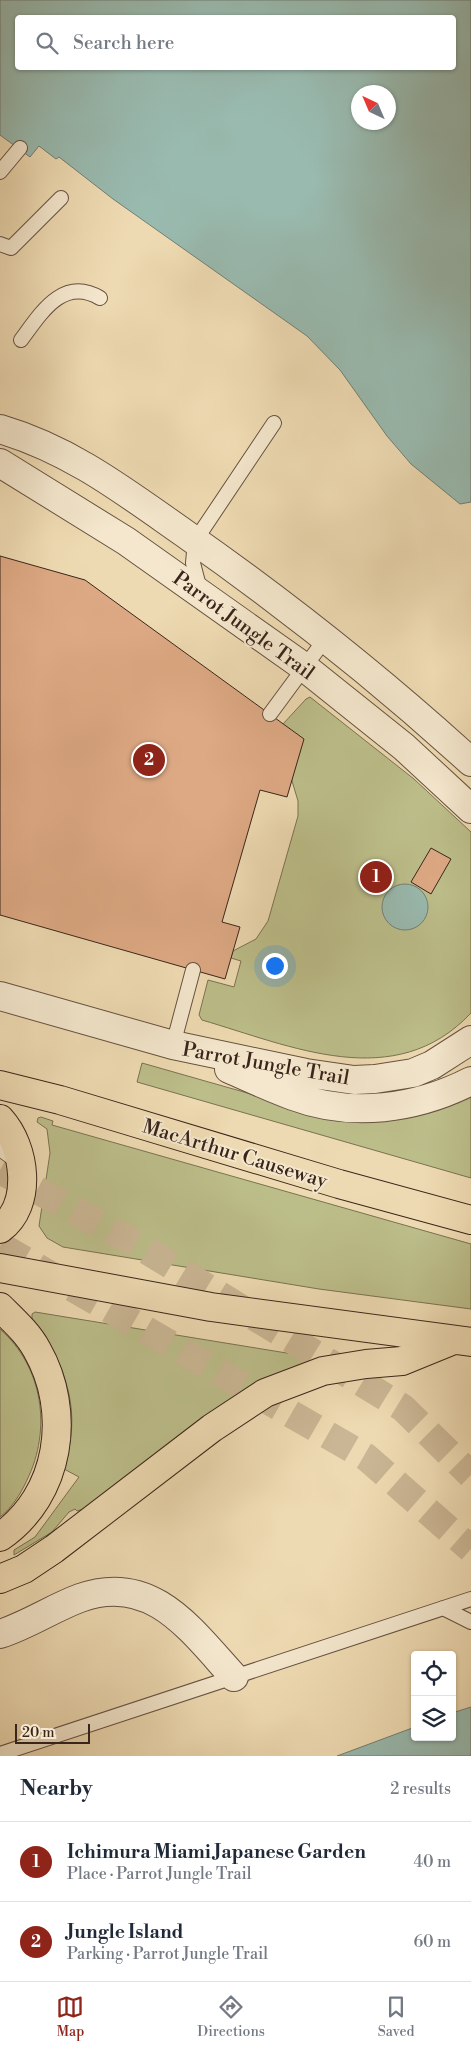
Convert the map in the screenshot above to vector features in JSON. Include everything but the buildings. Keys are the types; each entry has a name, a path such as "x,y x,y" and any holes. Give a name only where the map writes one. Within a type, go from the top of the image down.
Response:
{"highway":[{"name":"MacArthur Causeway","path":"0,1085 60,1100 339,1184 471,1220"},
{"path":"0,1119 14,1142 10,1156 19,1203 15,1214 0,1229"},
{"path":"0,1268 212,1307 395,1331 461,1342"},
{"path":"0,1307 25,1332 36,1348 52,1384 58,1420 55,1454 40,1492 17,1522 0,1537"},
{"path":"0,1579 24,1568 54,1549 212,1428 265,1393 323,1371 366,1364 402,1361 461,1342"}],"street":[{"name":"Parrot Jungle Trail","path":"0,429 44,444 84,465 195,541 326,638 471,762"},
{"name":"Parrot Jungle Trail","path":"0,464 98,523 304,667 404,747 471,809"},
{"name":"Parrot Jungle Trail","path":"0,996 173,1046 323,1076 375,1079 412,1072 432,1065 471,1040"},
{"name":"Parrot Jungle Trail","path":"173,1046 294,1097 355,1108 377,1108 417,1102 471,1081"},
{"path":"0,1634 94,1593 118,1590 131,1591 164,1607 234,1677"}],"lane":[{"path":"0,172 20,148"},
{"path":"0,259 5,246 61,198"},
{"path":"22,340 46,309 64,294 82,290 100,298"},
{"path":"202,596 193,563 195,541 226,491 274,423"},
{"path":"270,714 326,638"},
{"path":"173,1046 193,970"},
{"path":"0,1754 471,1598"},
{"path":"444,1608 471,1622"}],"green space":[{"path":"310,697 414,779 471,832 471,1013 441,1038 409,1052 376,1058 341,1057 306,1051 202,1020 199,1015 208,980 234,987 241,961 231,958 233,951 256,939 268,921 298,816 298,801 292,781 283,724"},
{"path":"142,1063 335,1118 375,1121 404,1118 431,1112 471,1094 471,1178 137,1082"},
{"path":"41,1117 53,1121 52,1125 471,1244 471,1309 319,1289 63,1247 47,1238 39,1226 50,1153 47,1129 37,1122 38,1118"},
{"path":"35,1312 305,1356 305,1362 90,1507 77,1511 75,1509 69,1512 52,1532 14,1555 14,1550 35,1537 79,1477 64,1469 71,1435 71,1404 68,1389 57,1359 50,1345 32,1320 32,1314"},
{"path":"0,1329 15,1344 26,1361 34,1380 41,1420 35,1460 27,1480 16,1500 0,1517"}],"water":[{"path":"0,0 471,0 471,502 460,504 411,464 387,436 340,370 307,336 113,199 59,157 56,159 39,146 30,157 0,135"},
{"path":"405,884 418,888 424,894 428,907 424,920 418,926 405,930 392,926 386,920 382,907 386,894 392,888"},
{"path":"471,1707 471,1756 337,1756 411,1728 411,1741 456,1741 456,1712"}],"tunnel":[{"path":"0,1170 138,1245 403,1408 471,1475"},
{"path":"0,1246 366,1457 471,1549"}],"place":[{"name":"Jungle Island","path":"149,760"},
{"name":"Ichimura Miami Japanese Garden","path":"376,877"}]}
